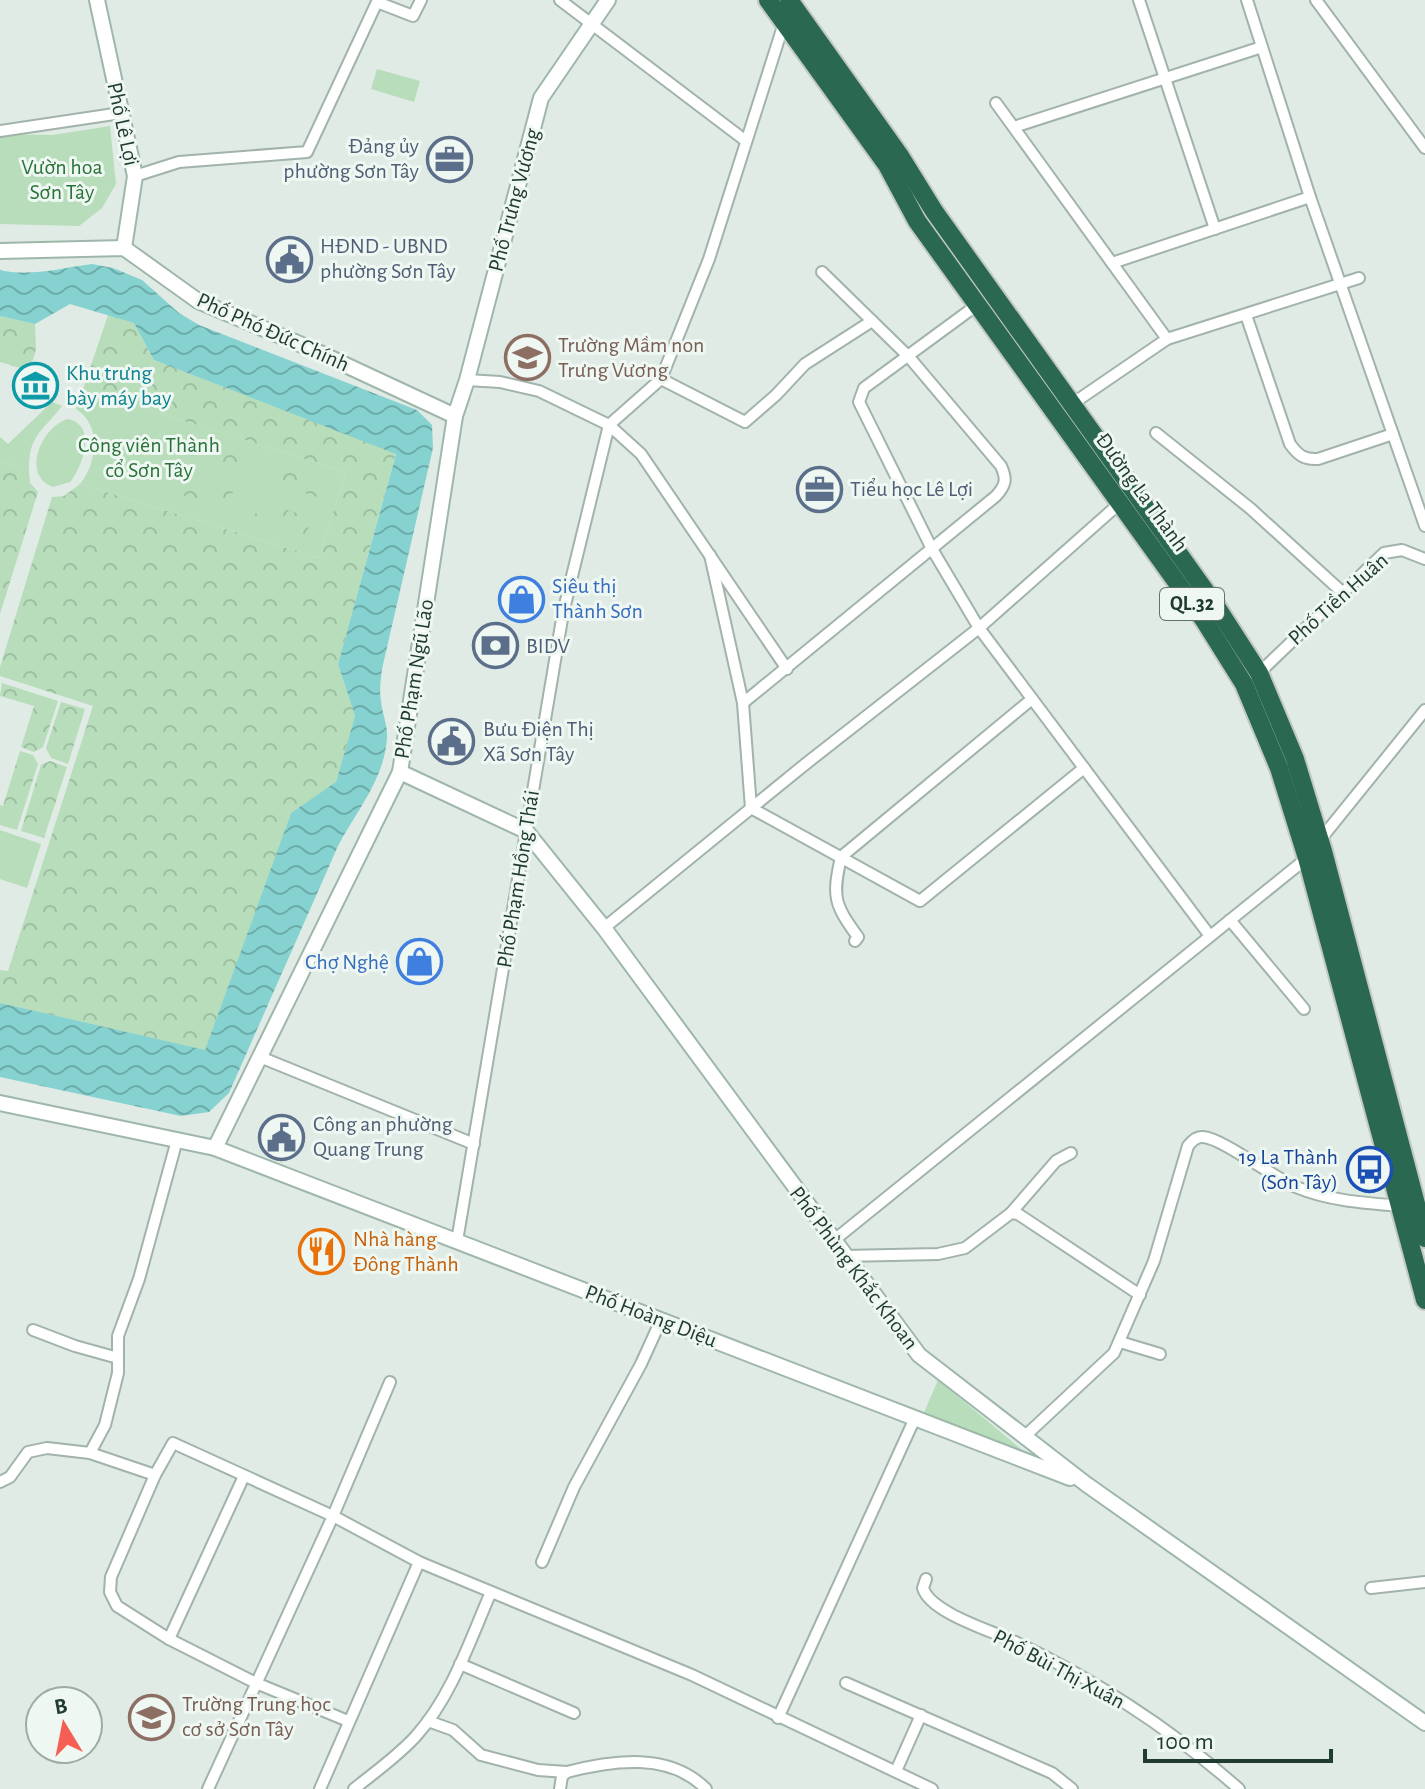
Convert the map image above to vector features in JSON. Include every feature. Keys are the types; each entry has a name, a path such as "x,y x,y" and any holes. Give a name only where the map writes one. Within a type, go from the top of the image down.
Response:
{"highway":[{"name":"Đường La Thành","path":"768,0 887,165 917,221 1204,620 1244,684 1279,768 1307,858 1425,1300"},
{"name":"Đường La Thành","path":"789,0 900,156 934,211 1216,606 1259,673 1295,759 1320,840 1425,1238"}],"main road":[{"name":"Phố Lê Lợi","path":"97,0 135,176 124,248"},
{"name":"Phố Trưng Vương","path":"455,416 541,98 608,0"},
{"path":"0,251 124,248"},
{"name":"Phố Phó Đức Chính","path":"124,248 198,301 309,348 455,416"},
{"name":"Phố Phạm Ngũ Lão","path":"215,1148 400,772 455,416"},
{"name":"Phố Phùng Khắc Khoan","path":"400,772 526,831 604,928 919,1355 1086,1484 1425,1723"},
{"name":"Phố Hoàng Diệu","path":"0,1103 215,1148 1086,1484"},
{"path":"1033,1464 1040,1449"}],"street":[{"path":"135,176 179,162 307,152 377,2 413,16 421,0"},
{"path":"560,0 746,141"},
{"path":"1139,0 1215,229"},
{"path":"1247,0 1310,197 1425,526"},
{"path":"1316,0 1425,148"},
{"path":"609,425 661,379 709,259 785,23"},
{"path":"1014,127 1262,47"},
{"path":"996,103 1167,339"},
{"path":"0,131 121,113"},
{"path":"1112,263 1310,197"},
{"path":"743,703 996,496 1005,485 1001,466 906,354 822,272"},
{"path":"1072,404 1167,339 1359,278"},
{"path":"977,305 906,354 864,388 859,402 932,549 979,628 1210,936"},
{"path":"1246,315 1290,444 1297,453 1308,460 1318,459 1393,434"},
{"path":"661,379 745,422 805,364 872,321"},
{"path":"467,380 500,382 539,391 609,425 641,454 787,669"},
{"name":"Phố Phạm Hồng Thái","path":"457,1241 563,613 609,425"},
{"path":"1156,433 1251,509 1342,592"},
{"path":"604,928 979,628 1120,503"},
{"name":"Phố Tiền Huân","path":"1259,673 1384,553 1402,550 1425,559"},
{"path":"710,555 743,703 751,808"},
{"path":"855,941 858,937 837,904 834,888 841,857 1032,699"},
{"path":"1320,840 1425,710"},
{"path":"751,808 920,901 1084,768"},
{"path":"833,1241 1307,858"},
{"path":"1230,920 1304,1009"},
{"path":"260,1057 474,1144"},
{"path":"1024,1437 1114,1353 1154,1261 1188,1146 1193,1139 1202,1137 1218,1143 1295,1187 1342,1201 1401,1206"},
{"path":"90,1453 105,1425 118,1373 118,1336 139,1279 177,1140"},
{"path":"844,1256 938,1254 965,1248 1011,1213 1056,1161 1071,1153"},
{"path":"1011,1213 1018,1214 1140,1295"},
{"path":"542,1562 574,1487 641,1364 661,1320"},
{"path":"33,1330 118,1358"},
{"path":"1120,1342 1160,1354"},
{"path":"208,1789 333,1516 390,1382"},
{"path":"778,1718 915,1418"},
{"path":"348,1721 256,1683 169,1639 117,1606 110,1592 111,1577 155,1475 173,1443 333,1516 419,1562 692,1675 932,1789"},
{"path":"0,1482 10,1477 23,1456 38,1448 66,1448 90,1453 155,1475"},
{"path":"169,1639 244,1476"},
{"path":"320,1789 419,1562"},
{"name":"Phố Bùi Thị Xuân","path":"926,1579 923,1588 929,1598 958,1617 1013,1641 1104,1689 1181,1741 1239,1789"},
{"path":"1371,1588 1425,1582"},
{"path":"354,1789 416,1737 428,1721 460,1664 491,1592"},
{"path":"460,1664 574,1713"},
{"path":"846,1683 1052,1773 1072,1789"},
{"path":"896,1771 921,1715"},
{"path":"428,1721 453,1730 481,1755 538,1770 567,1772 627,1760 677,1771 696,1779 706,1789"},
{"path":"560,1789 562,1776 567,1772"}],"green space":[{"path":"377,69 420,81 414,102 371,89"},
{"name":"Vườn hoa Sơn Tây","path":"110,126 116,184 102,208 79,226 0,224 0,134 53,135"},
{"path":"108,315 134,323 154,360 396,453 338,664 355,716 336,783 291,813 205,1051 0,1003 0,970 8,971 93,706 0,676 0,667 52,497 64,496 80,484 319,558 346,472 83,389"},
{"path":"0,316 35,324 36,349 30,371 0,362"},
{"name":"Công viên Thành cổ Sơn Tây","path":"83,389 346,472 319,558 80,484 90,466 94,445 90,425 76,409"},
{"path":"52,402 62,406 34,441 29,470 0,461 0,437 8,444"},
{"path":"68,419 82,429 85,437 83,457 70,482 53,487 43,481 38,472 38,451 50,431"},
{"path":"192,437 244,453 239,471 187,454"},
{"path":"0,461 29,470 30,483 38,492 0,614"},
{"path":"271,462 323,479 317,497 265,480"},
{"path":"181,475 233,492 227,509 175,493"},
{"path":"259,501 312,518 306,535 254,519"},
{"path":"2,683 58,701 43,747 34,752 21,747 34,706 0,696"},
{"path":"61,702 85,709 68,764 51,758 46,748"},
{"path":"20,751 33,755 38,764 17,830 0,825 0,805 3,806"},
{"path":"50,761 67,767 44,838 21,831 41,765"},
{"path":"0,830 41,844 27,888 0,879"},
{"path":"938,1380 1027,1454 923,1415"}],"water":[{"path":"92,264 113,268 142,280 179,313 199,325 417,410 432,425 433,448 382,669 380,697 387,733 381,768 338,846 229,1093 209,1112 181,1116 0,1077 0,1003 205,1050 291,813 336,782 355,716 338,664 396,454 154,360 134,323 70,304 35,324 0,316 0,270 34,272"}],"place":[{"name":"Đảng ủy phường Sơn Tây","path":"450,159"},
{"name":"HĐND - UBND phường Sơn Tây","path":"289,259"},
{"name":"Trường Mầm non Trưng Vương","path":"527,358"},
{"name":"Khu trưng bày máy bay","path":"35,386"},
{"name":"Tiểu học Lê Lợi","path":"819,489"},
{"name":"Siêu thị Thành Sơn","path":"521,599"},
{"name":"BIDV","path":"495,646"},
{"name":"Bưu Điện Thị Xã Sơn Tây","path":"452,742"},
{"name":"Chợ Nghệ","path":"420,962"},
{"name":"Công an phường Quang Trung","path":"282,1137"},
{"name":"19 La Thành (Sơn Tây)","path":"1369,1170"},
{"name":"Nhà hàng Đông Thành","path":"322,1252"},
{"name":"Trường Trung học cơ sở Sơn Tây","path":"151,1717"}]}
